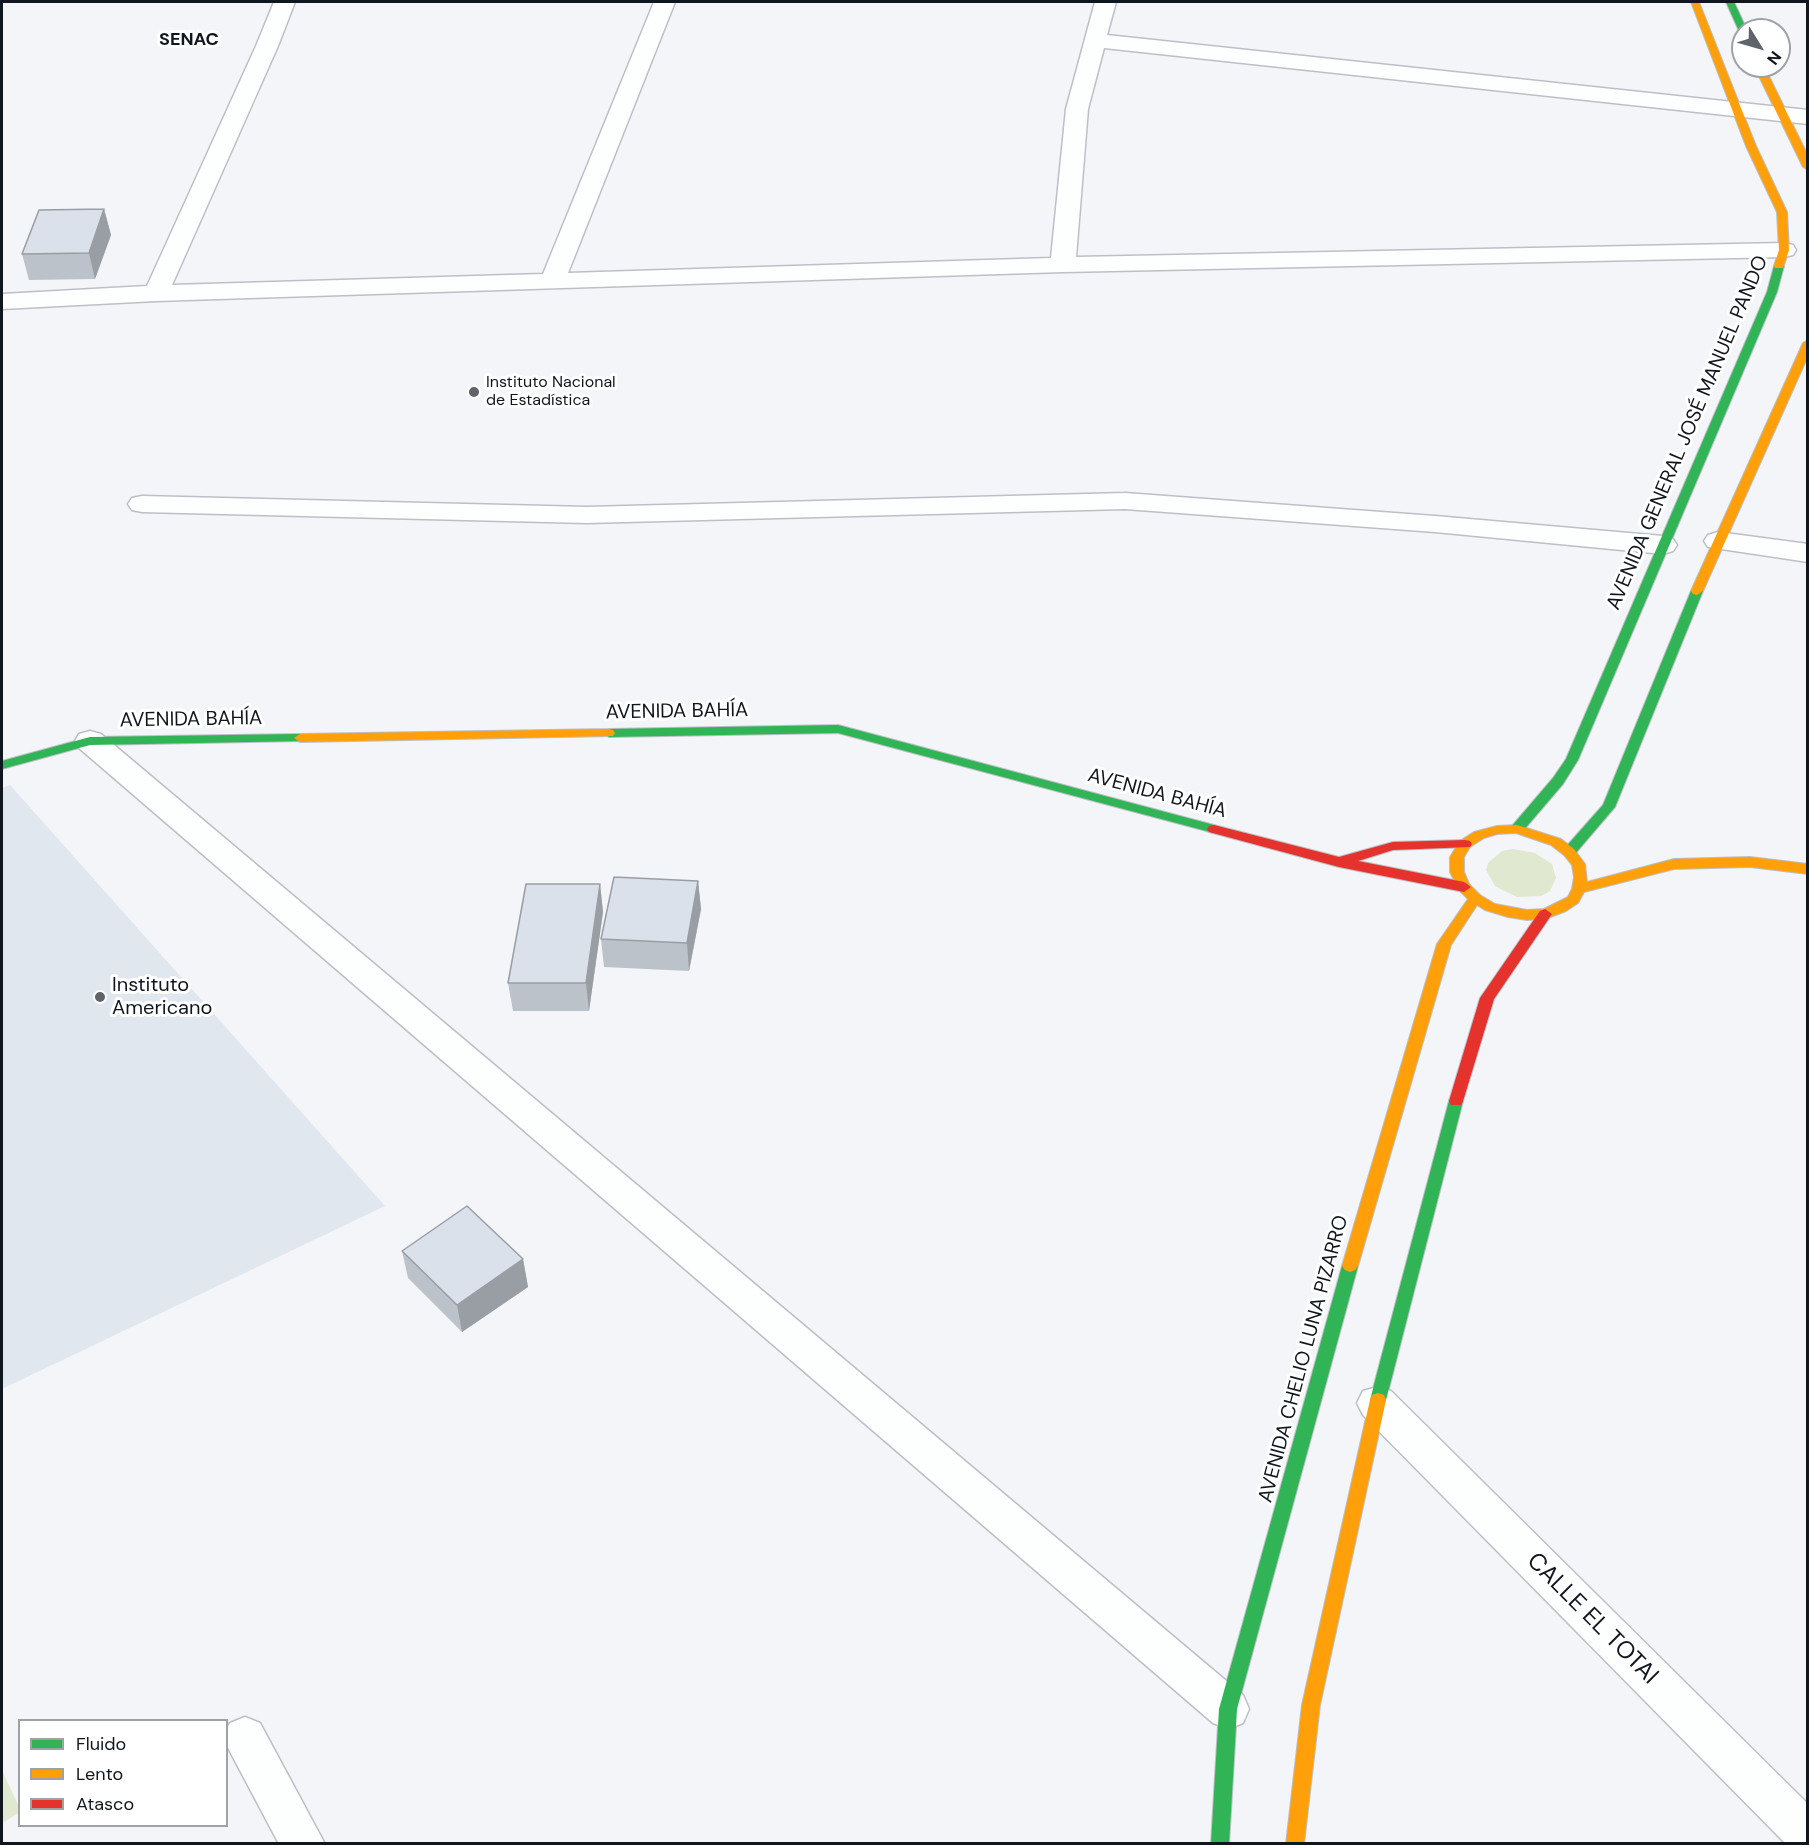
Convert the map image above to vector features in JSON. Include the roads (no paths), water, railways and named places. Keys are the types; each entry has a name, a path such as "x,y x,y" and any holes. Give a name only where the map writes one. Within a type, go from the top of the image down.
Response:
{"main road":[{"name":"AVENIDA GENERAL JOSÉ MANUEL PANDO","path":"1517,829 1558,781 1572,760 1772,292 1784,250 1782,212 1736,109 1695,2"},
{"path":"1730,2 1737,18"},
{"path":"1764,78 1808,167"},
{"path":"1569,852 1609,807 1718,542 1808,343"},
{"name":"AVENIDA BAHÍA","path":"2,765 90,741 838,729 1339,862 1464,886"},
{"path":"1339,862 1393,846 1465,844 1488,832 1517,829 1556,842 1569,852 1578,864 1581,877 1580,889 1573,900 1545,914 1527,915 1490,907 1475,898 1464,886 1457,872 1457,857 1465,844"},
{"path":"1580,889 1674,864 1750,862 1808,869"},
{"name":"AVENIDA CHELIO LUNA PIZARRO","path":"1220,1844 1228,1709 1354,1251 1444,944 1475,898"},
{"path":"1295,1844 1311,1705 1377,1403 1466,1065 1487,998 1545,914"}],"street":[{"path":"156,293 267,46 284,2"},
{"path":"552,282 664,2"},
{"path":"1063,265 1077,109 1105,2"},
{"path":"1095,40 1808,117"},
{"path":"2,302 156,293 1063,265 1784,250"},
{"path":"142,504 587,515 1125,501 1435,524 1664,545"},
{"path":"1718,542 1808,553"},
{"path":"90,741 1228,1709"},
{"name":"CALLE EL TOTAI","path":"1377,1403 1808,1835"},
{"path":"246,1737 303,1844"}],"place":[{"name":"Instituto Nacional de Estadística","path":"474,392"},
{"name":"Instituto Americano","path":"100,997"}],"district":[{"name":"SENAC","path":"189,40"}]}
